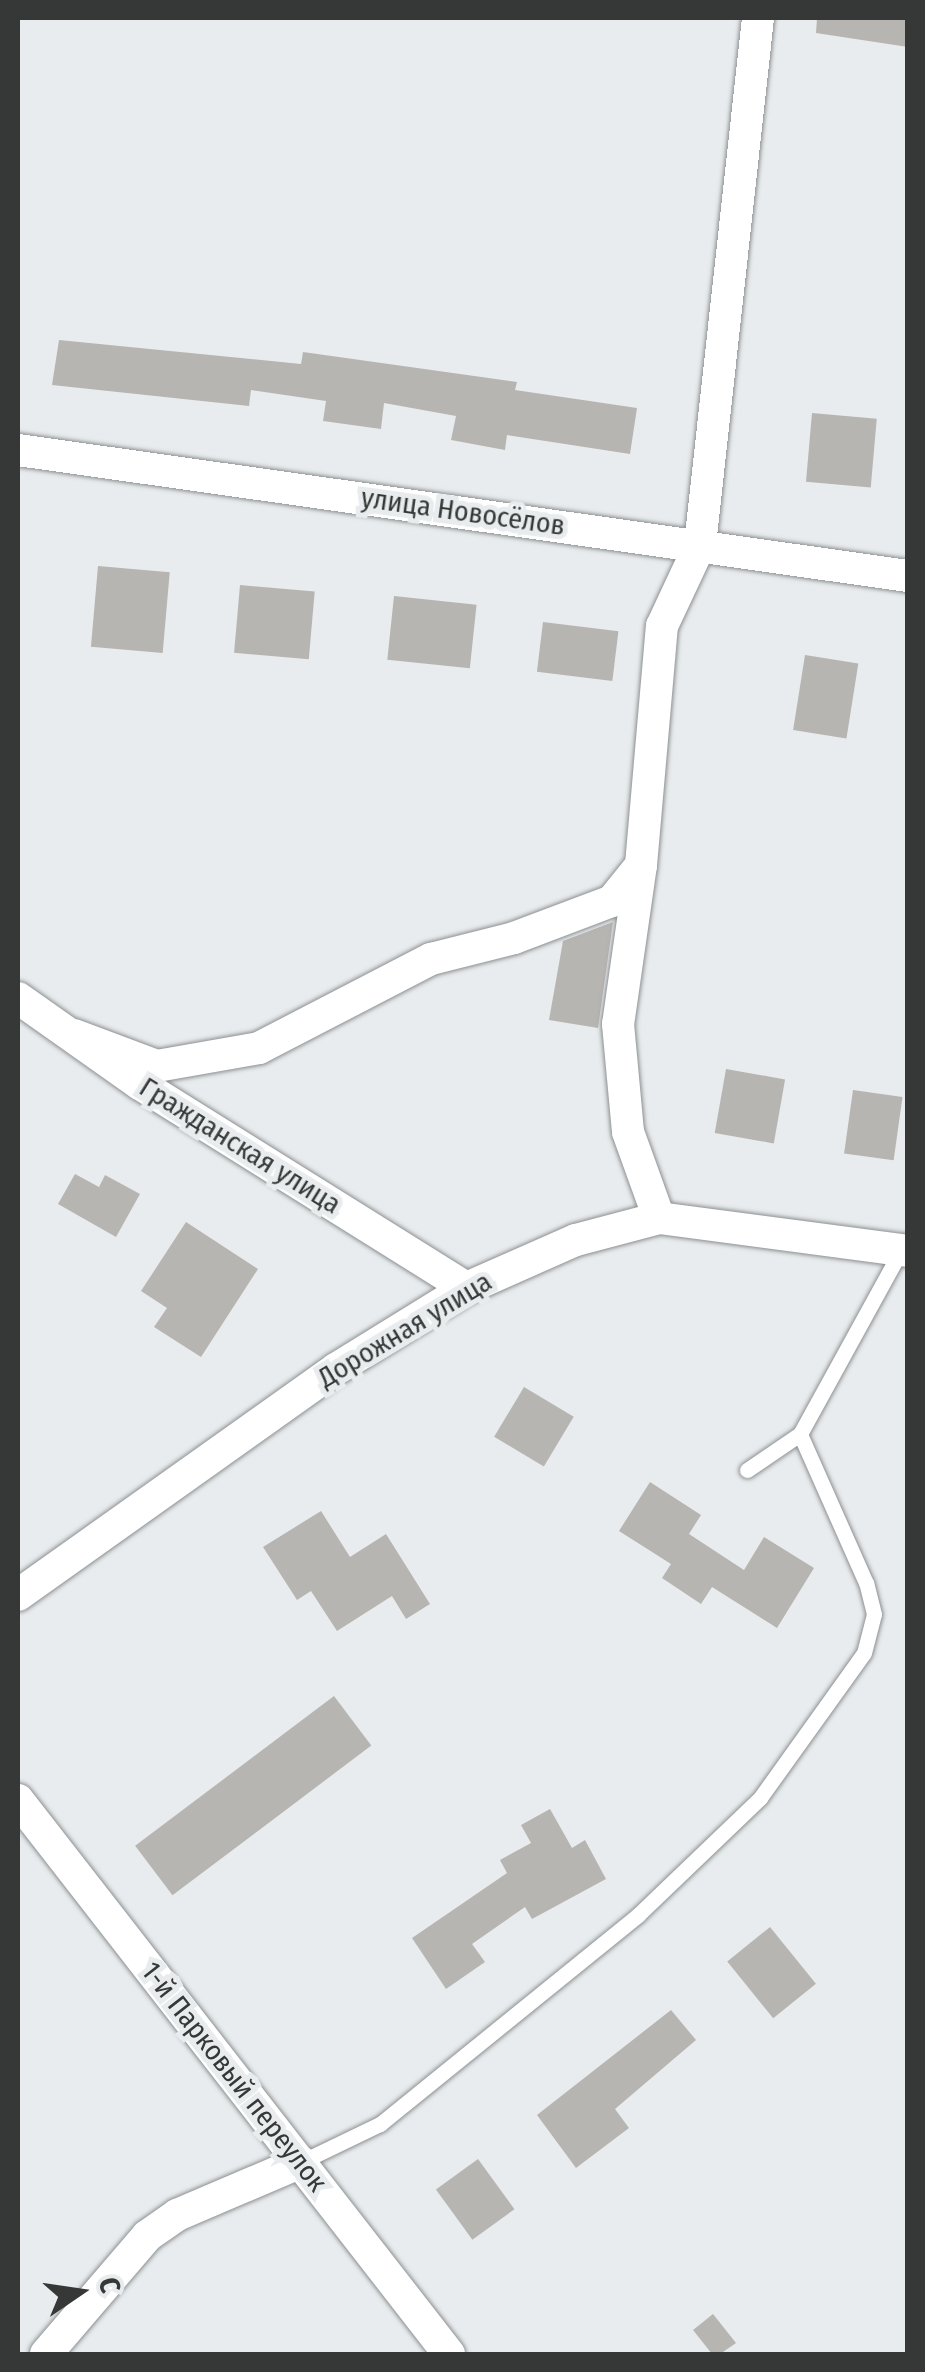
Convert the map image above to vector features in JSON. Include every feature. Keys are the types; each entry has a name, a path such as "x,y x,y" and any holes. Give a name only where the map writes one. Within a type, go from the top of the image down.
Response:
{"street":[{"path":"659,1218 628,1132 618,1024 641,865 662,626 700,545 758,18"},
{"name":"улица Новосёлов","path":"18,450 908,576"},
{"path":"74,1034 156,1066 259,1048 431,959 514,938 612,900 641,865"},
{"name":"Гражданская улица","path":"18,998 140,1084 467,1288"},
{"name":"Дорожная улица","path":"18,1595 336,1368 467,1288 576,1240 659,1218 904,1251"},
{"name":"1-й Парковый переулок","path":"18,1800 450,2354"},
{"path":"46,2354 147,2236 177,2215 301,2162"}],"lane":[{"path":"747,1470 800,1434 904,1251"},
{"path":"301,2162 380,2124 638,1915 760,1798 864,1654 874,1614 866,1583 800,1434"}],"building":[{"path":"817,18 908,18 908,47 816,33"},
{"path":"59,340 301,364 303,352 517,382 515,390 637,408 630,454 507,435 505,450 451,440 456,416 384,403 381,429 323,421 326,401 251,390 249,406 52,385"},
{"path":"812,413 877,419 871,487 806,482"},
{"path":"98,566 170,572 163,653 91,647"},
{"path":"240,585 315,592 309,659 234,653"},
{"path":"394,596 477,605 470,668 387,660"},
{"path":"543,622 618,631 612,681 537,672"},
{"path":"805,655 858,663 846,739 793,730"},
{"path":"613,922 598,1028 549,1020 563,941"},
{"path":"726,1069 785,1079 774,1143 715,1133"},
{"path":"853,1090 903,1097 894,1160 844,1153"},
{"path":"75,1174 99,1187 105,1175 140,1194 116,1237 58,1204"},
{"path":"186,1222 258,1269 201,1357 154,1327 167,1308 141,1291"},
{"path":"524,1387 574,1417 544,1467 494,1437"},
{"path":"650,1482 701,1515 689,1534 744,1570 764,1537 814,1568 777,1628 712,1587 701,1604 662,1578 671,1564 619,1531"},
{"path":"321,1511 350,1557 386,1534 430,1604 406,1619 392,1596 337,1631 311,1591 297,1600 263,1547"},
{"path":"334,1696 371,1746 172,1895 135,1846"},
{"path":"550,1809 572,1848 585,1840 606,1879 532,1919 525,1907 472,1944 485,1962 446,1989 412,1938 507,1873 500,1860 531,1843 521,1825"},
{"path":"770,1927 816,1984 773,2018 727,1962"},
{"path":"671,2010 696,2040 615,2109 629,2128 576,2168 537,2115"},
{"path":"478,2159 514,2209 472,2240 436,2190"},
{"path":"713,2314 736,2343 720,2354 712,2354 693,2330"}]}
